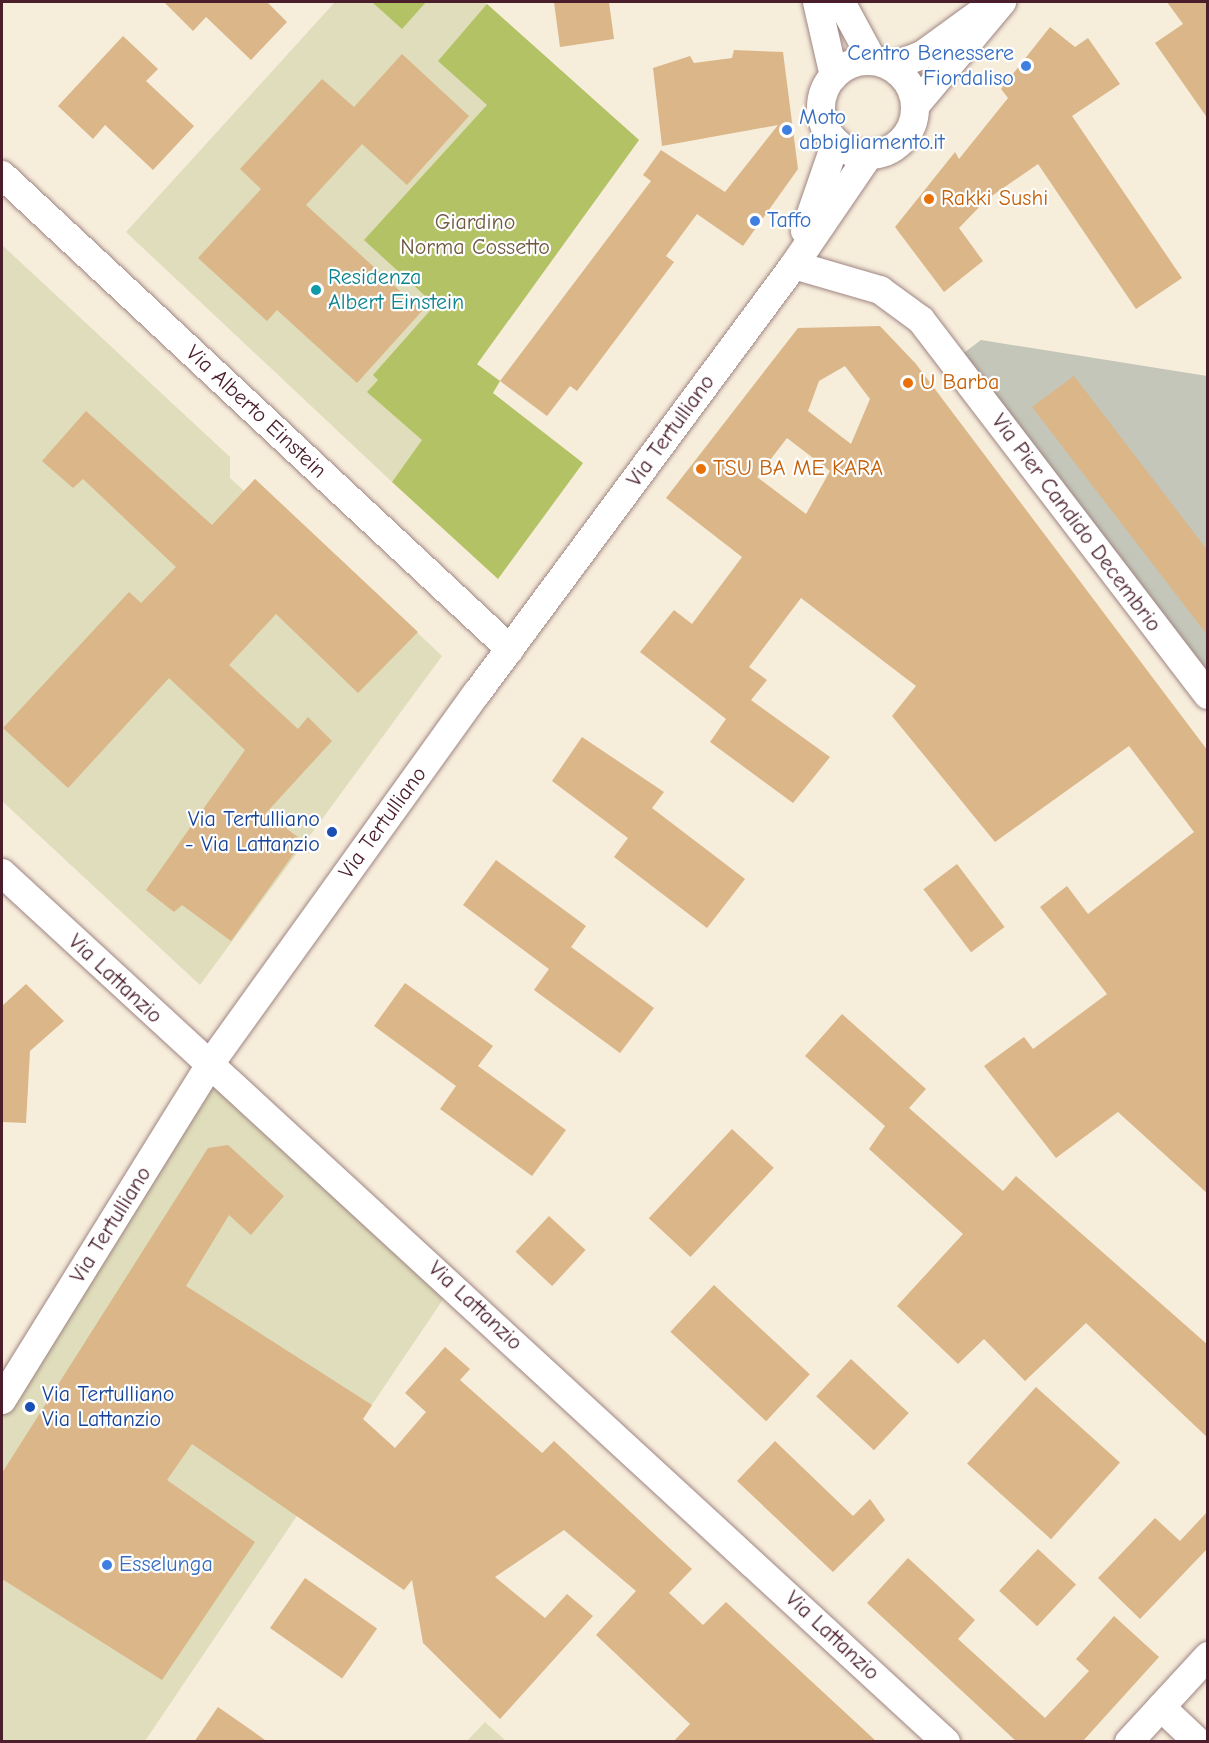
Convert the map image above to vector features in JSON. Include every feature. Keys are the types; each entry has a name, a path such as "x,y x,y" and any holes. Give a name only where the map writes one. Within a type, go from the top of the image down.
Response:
{"street":[{"path":"816,2 834,75"},
{"path":"841,2 882,64 909,84 915,106 913,123 904,139 885,152 869,155 851,152 836,142 826,128 821,111 825,88 834,75 851,64 882,64 922,55 996,2"},
{"path":"915,106 1002,2"},
{"name":"Via Tertulliano","path":"794,265 836,142"},
{"name":"Via Tertulliano","path":"2,1400 210,1064 510,649 794,265 869,155"},
{"name":"Via Alberto Einstein","path":"2,175 510,649"},
{"name":"Via Pier Candido Decembrio","path":"794,265 880,290 921,320 1208,695"},
{"name":"Via Lattanzio","path":"2,873 946,1742"},
{"path":"1129,1742 1208,1656"},
{"path":"1161,1707 1198,1742"}],"shaded area":[{"path":"335,2 484,2 639,140 392,482 126,232"},
{"path":"2,245 230,457 230,478 244,491 255,479 442,656 200,985 2,801"},
{"path":"981,340 1207,376 1207,685 957,358"},
{"path":"210,1079 448,1292 145,1741 2,1741 2,1410"},
{"path":"485,1722 506,1741 467,1741"}],"green space":[{"path":"372,2 426,2 402,29"},
{"name":"Giardino Norma Cossetto","path":"487,4 639,140 477,364 500,381 493,393 583,463 498,579 392,482 422,440 367,392 378,380 373,375 435,305 364,240 487,105 438,61"}],"building":[{"path":"164,2 267,2 287,22 251,60 206,17 193,31"},
{"path":"554,2 609,2 614,39 560,47"},
{"path":"1167,2 1208,2 1208,119 1155,43 1183,24"},
{"path":"1050,27 1075,47 1088,38 1120,84 1072,116 1182,278 1136,309 1038,164 986,200 959,228 983,261 944,292 895,227 955,152 959,159 1008,98 1001,89"},
{"path":"123,36 158,69 146,81 194,126 153,170 105,125 93,139 58,106"},
{"path":"734,50 783,52 798,169 743,246 697,214 666,256 674,262 577,391 570,386 547,416 500,381 651,181 643,175 661,150 725,192 778,125 662,146 653,68 690,56 694,63 732,58"},
{"path":"402,54 469,116 407,185 362,144 306,205 422,311 357,383 277,310 267,321 198,258 261,189 240,169 322,79 354,107"},
{"path":"880,326 916,364 1208,751 1208,1194 1118,1112 1056,1158 984,1066 1024,1037 1033,1049 1107,994 1040,907 1067,886 1088,914 1194,832 1129,746 995,842 892,716 916,686 801,598 749,667 767,680 751,700 830,757 793,803 710,742 726,719 640,652 674,610 692,624 742,557 666,498 798,328","holes":["845,366 870,399 851,444 808,411 819,381","787,438 830,471 806,514 757,477"]},
{"path":"1074,376 1208,551 1208,636 1032,407"},
{"path":"86,411 212,525 255,479 418,632 358,693 276,614 229,665 298,729 308,717 332,741 266,813 303,841 231,941 182,905 174,912 146,890 245,750 169,678 68,788 3,728 129,592 141,603 176,567 83,479 73,488 42,461"},
{"path":"582,737 664,792 652,808 745,879 707,928 614,857 628,838 552,781"},
{"path":"496,860 586,926 571,947 654,1008 620,1053 534,990 549,969 463,905"},
{"path":"957,864 1005,927 971,952 923,889"},
{"path":"405,983 493,1046 478,1066 566,1130 532,1176 440,1109 456,1086 374,1026"},
{"path":"26,984 64,1021 30,1051 26,1123 2,1122 2,1006"},
{"path":"842,1014 926,1089 909,1108 1003,1191 1016,1176 1208,1345 1208,1438 1086,1323 1025,1381 984,1339 958,1364 897,1306 963,1234 869,1149 885,1126 805,1056"},
{"path":"732,1129 774,1168 690,1257 649,1218"},
{"path":"228,1145 284,1196 251,1235 229,1215 186,1286 372,1405 363,1419 395,1448 426,1412 405,1393 445,1347 470,1369 460,1380 542,1453 554,1441 692,1569 669,1593 703,1625 726,1602 877,1742 673,1742 690,1724 596,1635 636,1591 564,1530 495,1577 545,1618 567,1594 593,1616 500,1719 423,1643 412,1580 404,1590 192,1444 167,1480 255,1542 162,1680 2,1579 2,1473 208,1148"},
{"path":"549,1216 586,1250 552,1286 516,1252"},
{"path":"714,1285 810,1374 766,1421 670,1332"},
{"path":"851,1359 909,1413 874,1450 816,1396"},
{"path":"1036,1387 1120,1463 1051,1539 967,1464"},
{"path":"775,1441 853,1516 870,1499 885,1520 833,1572 737,1481"},
{"path":"1208,1511 1208,1548 1140,1619 1098,1578 1155,1518 1180,1541"},
{"path":"1038,1549 1076,1584 1037,1626 999,1591"},
{"path":"908,1558 975,1620 958,1639 1045,1718 1089,1671 1076,1659 1114,1616 1159,1657 1082,1742 1017,1742 867,1603"},
{"path":"305,1578 377,1628 342,1678 270,1628"},
{"path":"218,1707 268,1742 194,1742"}],"place":[{"name":"Centro Benessere Fiordaliso","path":"1026,66"},
{"name":"Moto abbigliamento.it","path":"787,130"},
{"name":"Rakki Sushi","path":"929,199"},
{"name":"Taffo","path":"755,221"},
{"name":"Residenza Albert Einstein","path":"316,290"},
{"name":"U Barba","path":"908,383"},
{"name":"TSU BA ME KARA","path":"701,469"},
{"name":"Via Tertulliano - Via Lattanzio","path":"332,832"},
{"name":"Via Tertulliano Via Lattanzio","path":"30,1407"},
{"name":"Esselunga","path":"107,1565"}]}
